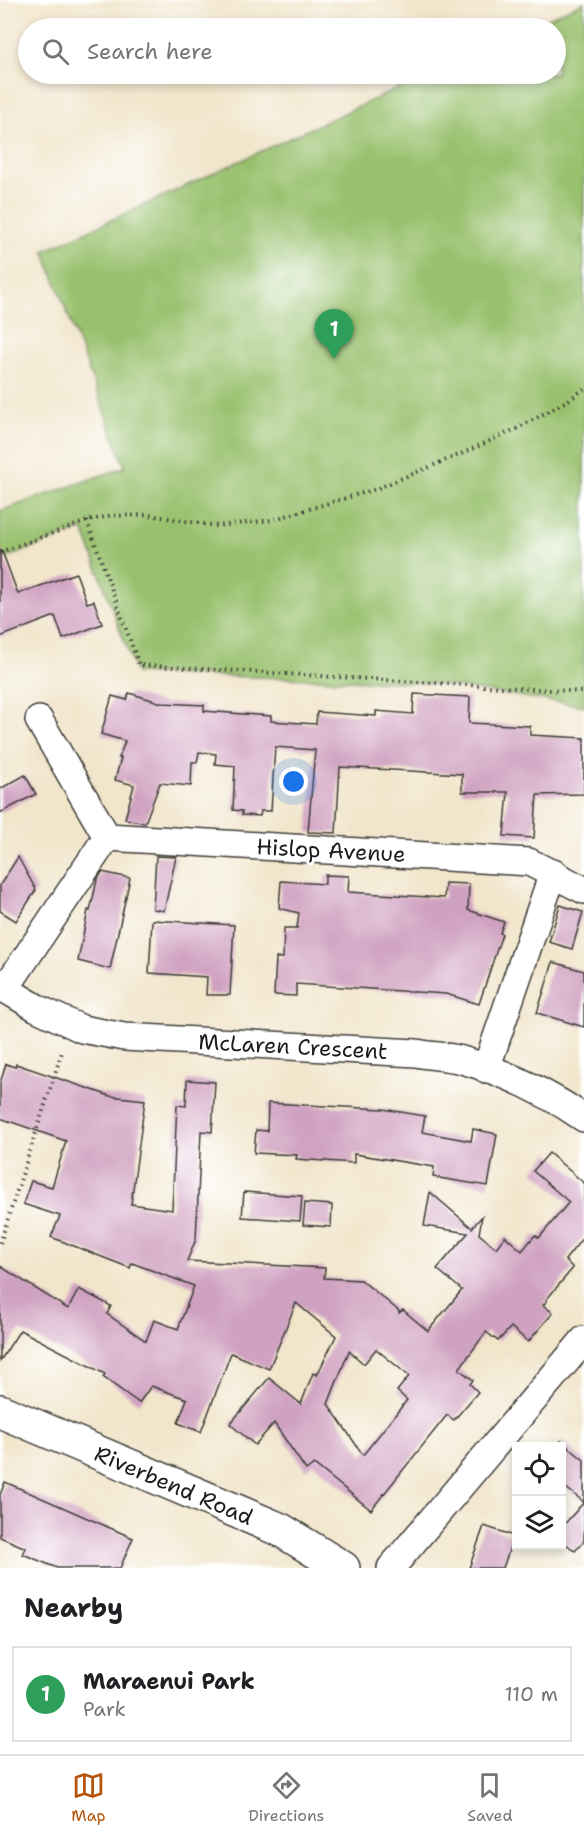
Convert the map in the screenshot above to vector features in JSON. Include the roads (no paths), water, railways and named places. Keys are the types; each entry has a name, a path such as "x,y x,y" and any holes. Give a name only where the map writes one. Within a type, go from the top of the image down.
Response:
{"main road":[{"name":"Riverbend Road","path":"0,1411 281,1530 343,1568"}],"street":[{"path":"3,987 106,837 39,720"},
{"name":"Hislop Avenue","path":"106,837 529,861 584,890"},
{"path":"486,1069 553,873"},
{"name":"McLaren Crescent","path":"3,987 37,1008 82,1029 124,1037 416,1053 461,1060 523,1082 584,1118"},
{"path":"391,1568 584,1340"}],"place":[{"name":"Maraenui Park","path":"334,359"}]}
